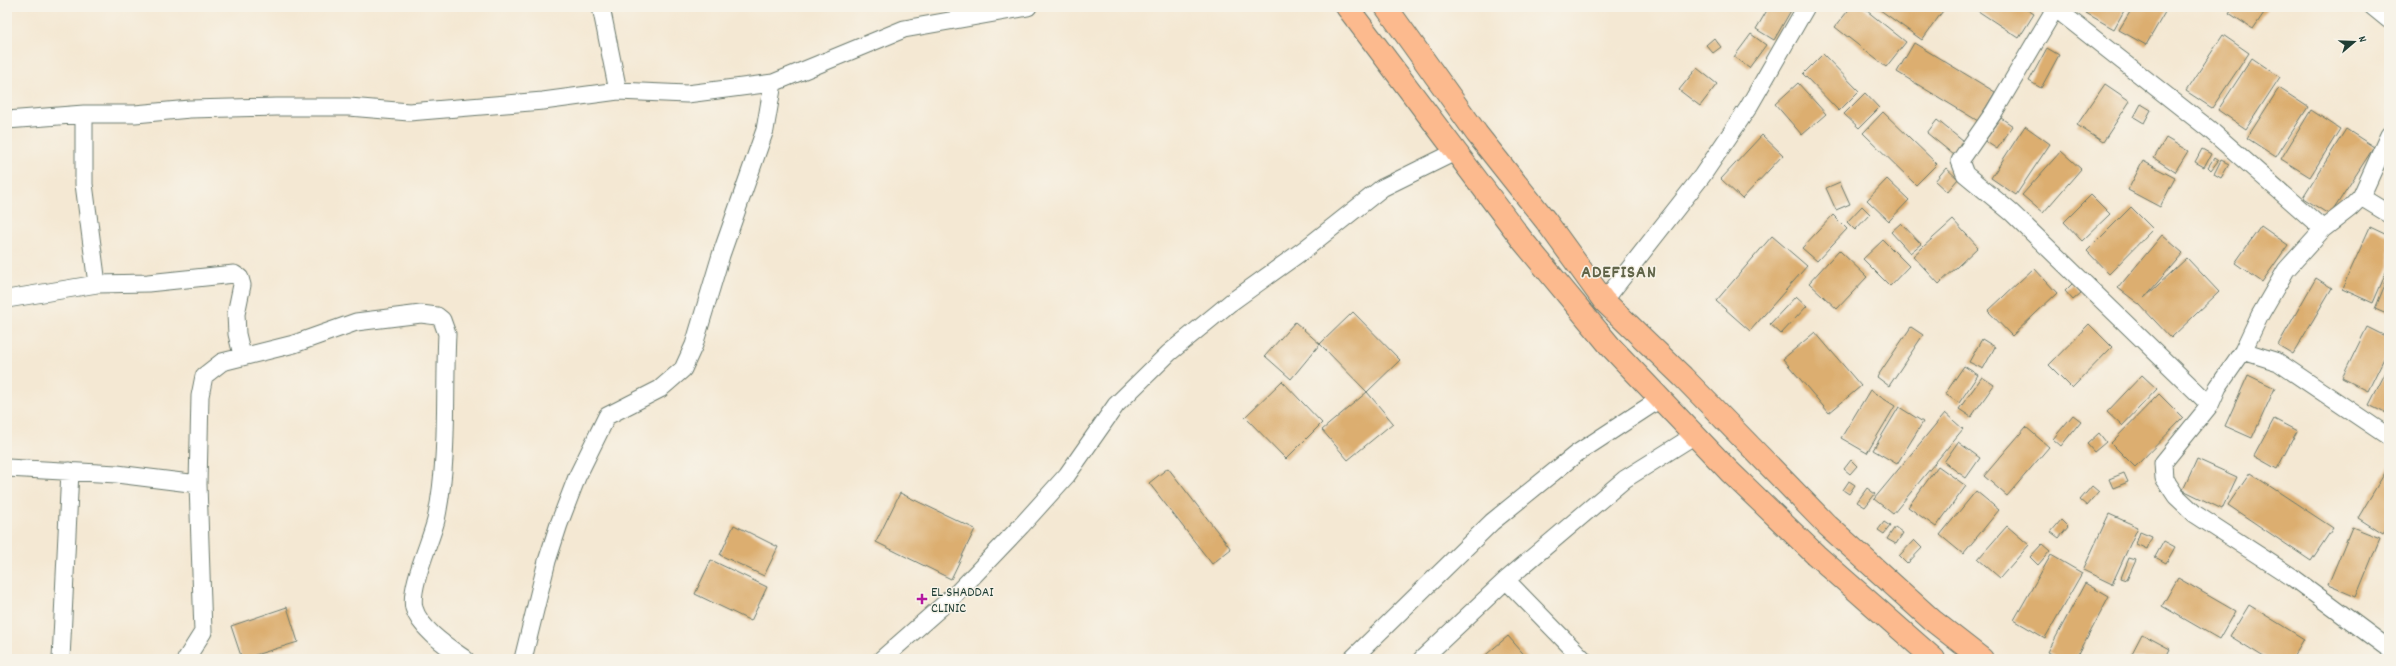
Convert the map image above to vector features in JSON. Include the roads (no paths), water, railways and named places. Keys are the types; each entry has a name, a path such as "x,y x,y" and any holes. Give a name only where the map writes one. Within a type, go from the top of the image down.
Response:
{"main road":[{"path":"1347,7 1455,152 1571,299 1660,399 1729,471 1816,555 1934,659"},
{"path":"1386,7 1477,134 1546,221 1604,301 1683,377 1827,525 1932,620 1982,659"}],"street":[{"path":"601,7 618,91"},
{"path":"7,120 84,114 135,114 190,109 277,107 349,107 409,112 543,101 618,91 687,94 773,83 904,29 1028,7"},
{"path":"1604,301 1702,176 1748,108 1806,7"},
{"path":"2210,405 2012,213 1965,174 1960,161 1994,112 2055,7 2209,129 2322,229"},
{"path":"2373,7 2389,20"},
{"path":"523,659 547,560 577,477 607,416 660,390 683,369 694,345 721,255 765,130 773,83"},
{"path":"84,114 84,184 97,284"},
{"path":"2389,135 2361,197 2350,208 2322,229 2286,270 2260,315 2244,351 2218,387 2210,405 2162,463 2164,478 2176,496 2195,514 2292,577 2389,649"},
{"path":"882,659 957,593 1010,537 1066,475 1116,405 1169,353 1230,303 1305,249 1382,188 1455,152"},
{"path":"2361,197 2389,214"},
{"path":"7,299 97,284 148,283 234,274 240,278 242,285 236,314 237,334 242,355"},
{"path":"186,659 203,632 198,484 201,384 204,376 217,365 242,355 294,344 356,322 421,314 437,316 442,320 447,334 443,468 436,520 421,567 414,608 424,625 447,646 465,659"},
{"path":"2244,351 2278,362 2389,437"},
{"path":"1352,659 1492,522 1576,454 1660,399"},
{"path":"1422,659 1506,580 1625,479 1695,435"},
{"path":"7,468 117,474 198,484"},
{"path":"61,659 70,472"},
{"path":"1506,580 1583,659"}],"place":[{"name":"EL SHADDAI CLINIC","path":"922,599"}],"district":[{"name":"ADEFISAN","path":"1619,271"}]}
